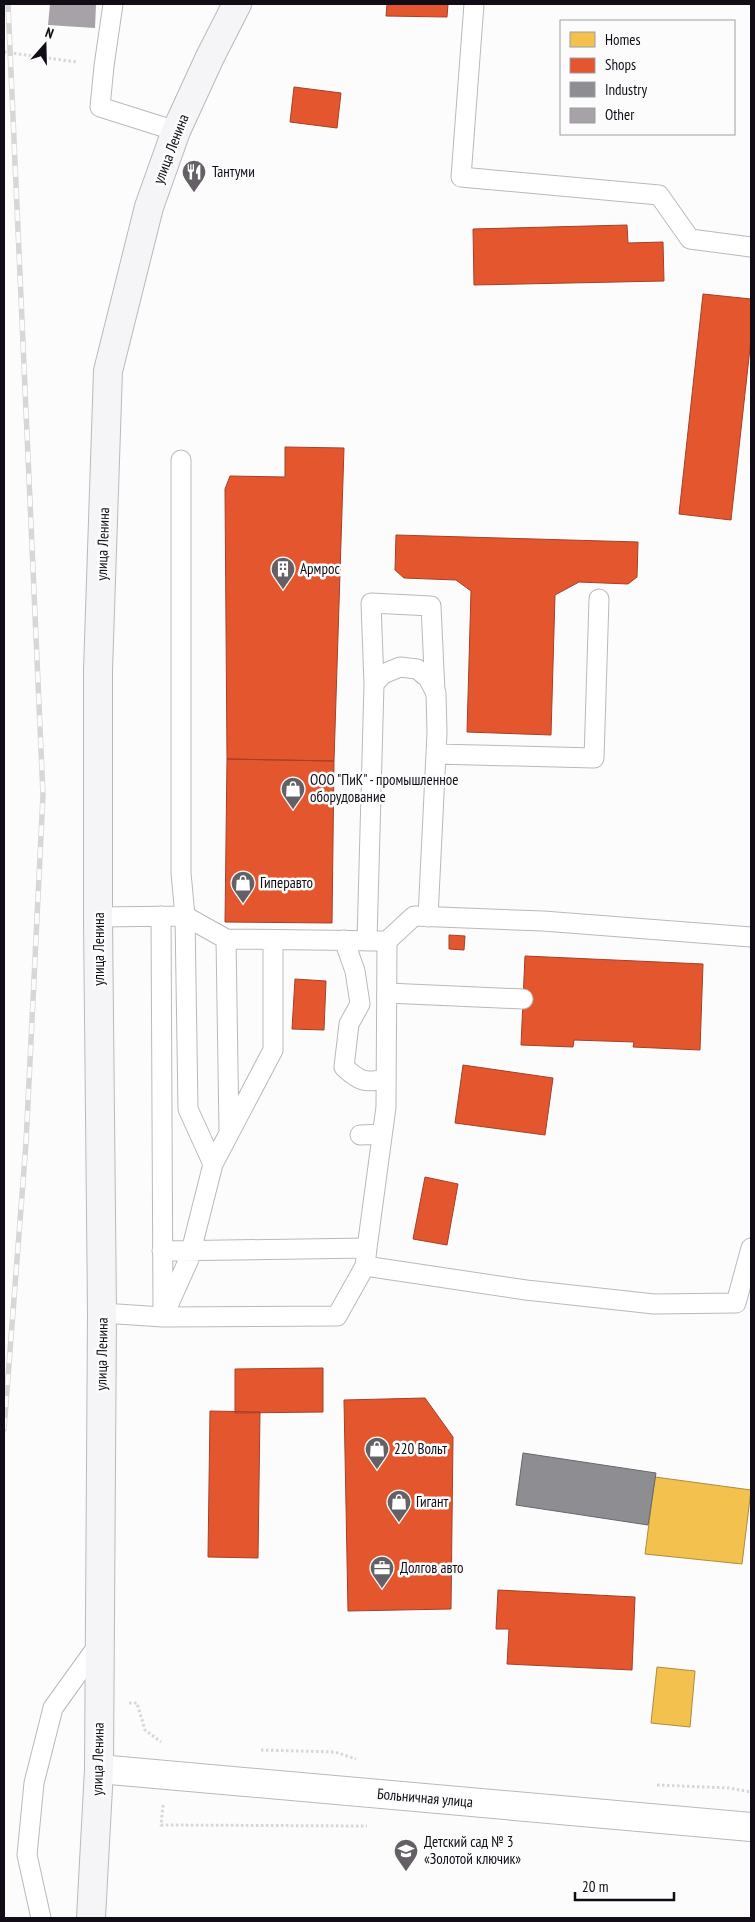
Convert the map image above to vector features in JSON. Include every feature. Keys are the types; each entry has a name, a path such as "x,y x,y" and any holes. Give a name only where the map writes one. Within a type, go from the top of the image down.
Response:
{"main road":[{"name":"улица Ленина","path":"91,1918 99,1769 102,1313 98,917 98,670 108,370 149,207 176,131 237,4"}],"street":[{"name":"Больничная улица","path":"99,1769 751,1827"}],"lane":[{"path":"114,4 104,66 100,107 176,131"},
{"path":"474,4 461,177 659,195 690,239 751,247"},
{"path":"181,460 181,873 185,916 188,1109 214,1164"},
{"path":"436,754 594,758 599,599"},
{"path":"367,941 374,684 371,603 431,606 436,693 436,754 428,917"},
{"path":"374,684 383,674 400,667 417,669 428,678 436,693"},
{"path":"161,916 163,1317"},
{"path":"98,917 185,916 226,939 387,941 414,916 543,921 751,937"},
{"path":"226,939 229,1133"},
{"path":"163,1317 190,1259 214,1164 273,1050 273,940"},
{"path":"344,940 355,971 360,1004 349,1024 344,1067 357,1079 374,1081 386,1079"},
{"path":"102,1313 163,1317 337,1316 366,1257 386,1107 387,941"},
{"path":"386,993 523,999"},
{"path":"360,1135 382,1134"},
{"path":"162,1251 192,1250 366,1257 526,1290 654,1304 736,1303 751,1248"},
{"path":"41,1918 28,1855 34,1783 53,1708 99,1644"}],"path":[{"path":"4,52 104,66"},
{"path":"99,1702 137,1703 145,1730 168,1747"}],"building: Homes":[{"path":"655,1477 751,1490 742,1564 645,1554"},
{"path":"657,1667 695,1671 690,1727 651,1723"}],"building: Shops":[{"path":"387,4 448,4 447,17 386,16"},
{"path":"294,87 341,93 337,128 290,122"},
{"path":"627,225 628,243 663,242 664,281 474,285 473,229"},
{"path":"703,294 751,299 751,339 731,520 679,514"},
{"name":"Армрос","path":"285,447 344,448 334,761 227,759 225,489 230,476 285,477"},
{"path":"396,535 638,542 637,577 628,584 579,582 555,595 551,735 467,732 471,591 456,580 404,578 395,570"},
{"path":"227,759 334,761 332,923 225,922"},
{"path":"449,935 465,936 464,950 449,949"},
{"path":"525,956 703,964 700,1050 633,1047 634,1042 574,1040 573,1047 521,1045"},
{"path":"295,979 326,981 324,1030 292,1029"},
{"path":"463,1065 553,1078 545,1135 455,1123"},
{"path":"425,1177 458,1184 447,1245 413,1239"},
{"path":"323,1368 323,1412 235,1413 235,1369"},
{"name":"Гигант","path":"425,1398 453,1437 451,1609 348,1611 344,1400"},
{"path":"210,1411 260,1412 258,1558 208,1557"},
{"path":"498,1590 635,1597 632,1670 507,1664 509,1629 496,1629"}],"building: Industry":[{"path":"523,1453 656,1473 648,1525 516,1505"}],"building: Other":[{"path":"50,4 96,4 95,28 48,25"}],"railway":[{"path":"4,1429 26,1143 43,795 8,4"}],"place":[{"name":"Тантуми","path":"194,193"},
{"name":"Армрос","path":"283,590"},
{"name":"ООО \"ПиК\" - промышленное оборудование","path":"293,810"},
{"name":"Гиперавто","path":"243,904"},
{"name":"220 Вольт","path":"377,1470"},
{"name":"Гигант","path":"399,1523"},
{"name":"Долгов авто","path":"382,1589"},
{"name":"Детский сад № 3 «Золотой ключик»","path":"406,1872"}]}
